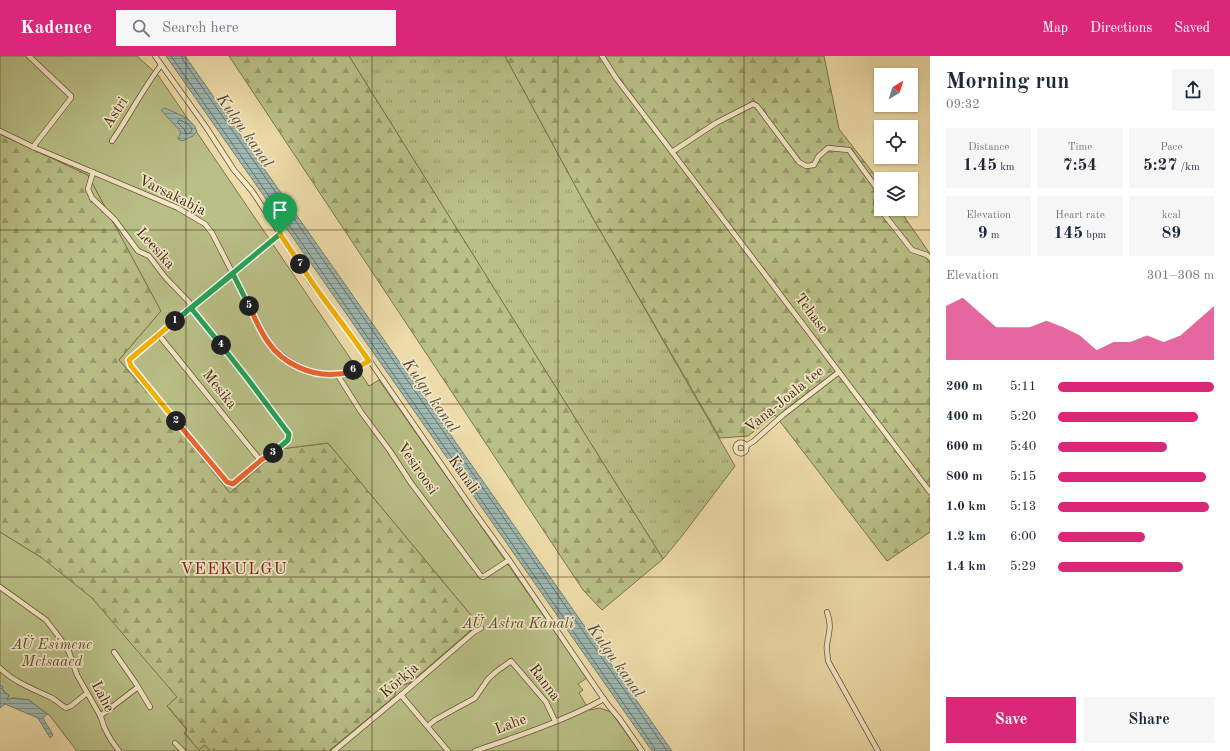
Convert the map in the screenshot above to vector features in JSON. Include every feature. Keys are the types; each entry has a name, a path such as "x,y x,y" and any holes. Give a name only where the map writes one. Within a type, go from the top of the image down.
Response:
{"street":[{"path":"29,56 71,98 33,147"},
{"name":"Kanali","path":"154,56 206,127 234,170 252,191 311,283 354,338 604,699 642,751"},
{"name":"Tehase","path":"602,56 616,78 930,492"},
{"name":"Astri","path":"112,141 140,98 147,83 161,65"},
{"path":"672,152 716,123 753,104 757,106 799,162 806,166 814,165 818,157 828,148 849,150 878,190 876,204 912,250 930,258"},
{"name":"Varsakabja","path":"0,131 33,147 178,208 205,224 212,233 268,342 278,354 296,366 310,372 338,374"},
{"name":"Leesika","path":"93,172 88,189 92,198 115,220 138,251 149,256 165,277 189,302 191,308 247,378 289,434 288,440 267,458 260,460"},
{"path":"260,460 256,466 233,484 227,482 131,366 129,360 158,334 280,234"},
{"name":"Mesika","path":"158,334 260,460"},
{"path":"338,374 353,370 369,361"},
{"name":"Vana-Joala tee","path":"746,446 754,441 783,415 839,372"},
{"name":"Vesiroosi","path":"338,374 361,412 390,451 411,483 481,576 483,577 488,575 509,560"},
{"name":"Lahe","path":"0,587 46,620 59,637 69,652 77,675 100,716 104,727 119,751"},
{"path":"827,612 830,620 830,631 827,646 828,661 878,751"},
{"name":"Kõrkja","path":"334,751 402,695 474,632 481,628"},
{"path":"114,652 150,707"},
{"name":"Ranna","path":"428,726 435,720 475,698 488,679 511,661 546,702 555,721"},
{"path":"0,668 19,682 38,693 52,698 66,708 71,706 87,693"},
{"path":"100,716 138,687"},
{"path":"402,695 448,751"},
{"name":"Lahe","path":"475,751 555,721 604,699"},
{"path":"175,743 183,751"}],"green space":[{"name":"AÜ Astra Kanali","path":"0,56 137,56 158,75 369,386 379,380 587,678 578,684 583,690 579,693 589,710 600,708 611,712 639,751 329,751 395,696 395,692 403,685 410,683 478,624 483,625 478,618 475,620 328,443 280,449 230,493 164,411 119,360 161,311 88,175 0,134"},
{"path":"229,56 349,56 663,559 602,610 583,590"},
{"path":"349,56 505,56 590,213 735,466 663,559"},
{"path":"505,56 824,56 839,129 874,174 874,216 904,216 930,254 930,532 887,561 775,415 748,436 720,438 590,213"},
{"path":"0,134 88,175 161,311 119,360 164,411 230,493 280,449 328,443 475,620 468,633 410,683 403,685 395,692 395,696 329,751 210,751 205,745 199,750 184,732 187,729 167,706 176,697 42,558 0,532"},
{"name":"AÜ Esimene Metsaaed","path":"0,532 42,558 92,598 177,697 167,706 187,730 184,733 199,750 205,745 210,751 77,751 50,716 29,700 13,698 7,700 9,695 4,692 3,687 0,685"}],"water":[{"path":"166,56 185,56 672,751 652,751"},
{"path":"165,108 188,119 195,126 197,131 193,136 182,141 178,139 181,132 161,110"},
{"path":"0,685 3,687 4,692 9,695 7,700 13,698 29,700 47,714 43,718 53,735 50,738 38,718 5,704 0,708"}],"district":[{"name":"VEEKULGU","path":"234,569"}],"route":[{"path":"280,234 311,283 354,338 369,361 364,365 342,374 310,372 296,366 278,354 268,342 233,274 191,308 247,378 289,434 288,440 267,458 260,460 256,466 233,484 227,482 131,366 129,360 158,334 280,234"}],"water label":[{"name":"Kulgu kanal","path":"244,131"},
{"name":"Kulgu kanal","path":"430,396"},
{"name":"Kulgu kanal","path":"615,661"}]}
